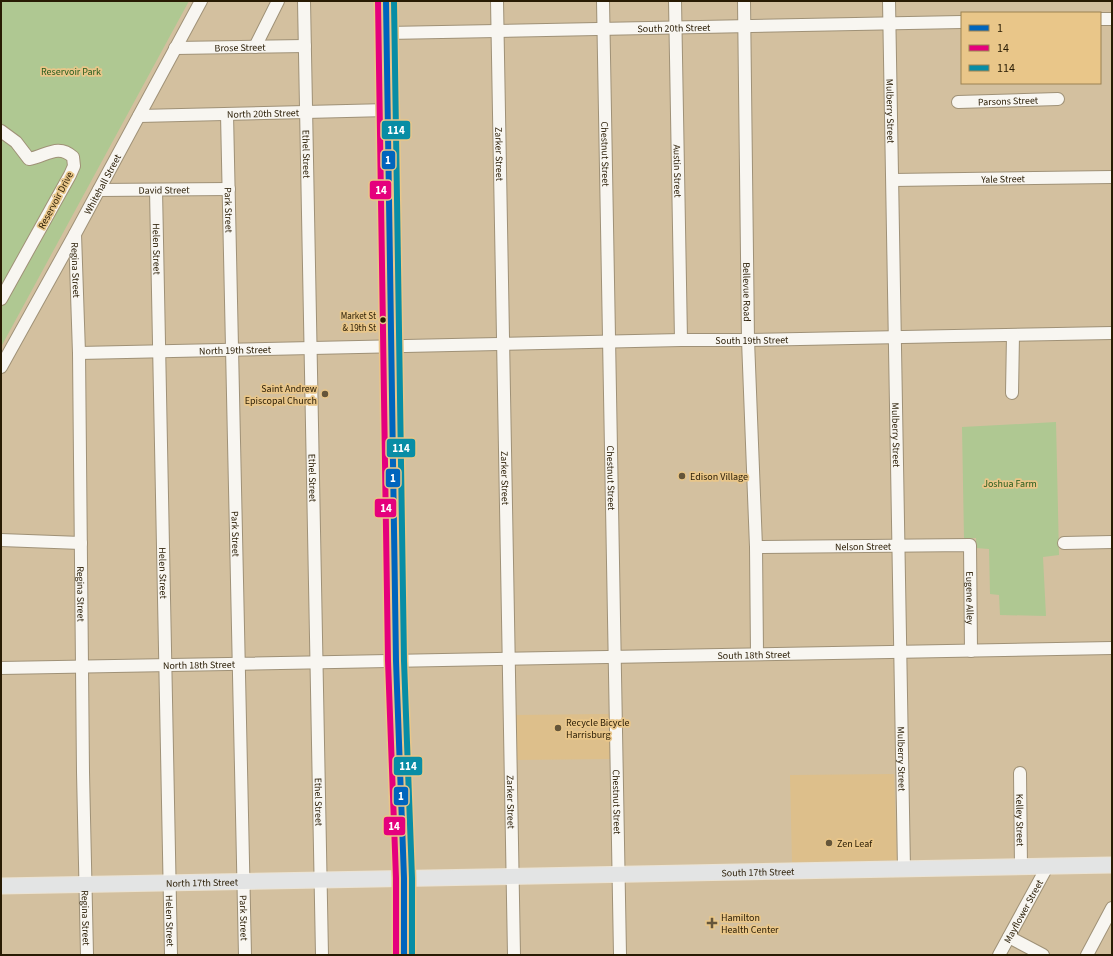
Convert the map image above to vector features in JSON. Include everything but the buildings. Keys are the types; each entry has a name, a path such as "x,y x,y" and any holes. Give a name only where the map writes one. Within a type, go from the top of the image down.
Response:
{"main road":[{"path":"386,1 396,661 404,878 404,955"},
{"name":"South 17th Street","path":"404,878 1021,868 1112,865"},
{"name":"North 17th Street","path":"1,886 404,878"}],"street":[{"name":"Whitehall Street","path":"1,367 201,1"},
{"path":"255,47 278,1"},
{"name":"Ethel Street","path":"304,1 322,955"},
{"name":"Zarker Street","path":"497,1 514,955"},
{"name":"Chestnut Street","path":"603,1 620,955"},
{"name":"Austin Street","path":"675,1 681,340"},
{"name":"Bellevue Road","path":"744,1 748,340 756,547 757,654"},
{"name":"Mulberry Street","path":"889,1 904,869"},
{"path":"1101,19 1112,19"},
{"name":"South 20th Street","path":"387,33 961,22"},
{"name":"Brose Street","path":"175,48 305,46"},
{"name":"Parsons Street","path":"958,102 1058,99"},
{"name":"North 20th Street","path":"139,116 388,110"},
{"name":"Park Street","path":"227,114 245,955"},
{"name":"Reservoir Drive","path":"1,131 16,142 29,159 57,150 67,151 73,157 74,166 1,299"},
{"name":"Yale Street","path":"893,180 1112,177"},
{"name":"David Street","path":"99,190 229,189"},
{"name":"Helen Street","path":"156,190 171,955"},
{"name":"Regina Street","path":"75,234 79,353 87,955"},
{"name":"South 19th Street","path":"391,346 1112,333"},
{"path":"1012,335 1012,393"},
{"name":"North 19th Street","path":"79,353 391,346"},
{"path":"1,540 81,543"},
{"path":"1064,543 1112,542"},
{"name":"Nelson Street","path":"756,547 970,545"},
{"name":"Eugene Alley","path":"970,545 971,650"},
{"name":"South 18th Street","path":"396,661 1112,648"},
{"name":"North 18th Street","path":"1,668 396,661"},
{"name":"Kelley Street","path":"1020,773 1021,868"},
{"name":"Mayflower Street","path":"999,955 1048,867"},
{"path":"1087,955 1112,908"},
{"path":"1009,937 1043,955"}],"shaded area":[{"name":"Recycle Bicycle Harrisburg","path":"610,714 610,759 514,760 513,715"},
{"path":"894,774 897,860 792,862 790,775"}],"green space":[{"name":"Reservoir Park","path":"1,1 189,1 1,347"},
{"name":"Joshua Farm","path":"1056,422 1059,555 1043,557 1046,616 1000,615 999,595 990,594 989,549 976,548 976,538 964,539 962,427"}],"transit line":[{"name":"14","path":"378,1 388,661 396,878 396,955"},
{"name":"1","path":"386,1 396,661 404,878 404,955"},
{"name":"114","path":"394,1 404,661 412,878 412,955"}],"place":[{"name":"Market St & 19th St","path":"383,320"},
{"name":"Saint Andrew Episcopal Church","path":"325,394"},
{"name":"Edison Village","path":"682,476"},
{"name":"Recycle Bicycle Harrisburg","path":"558,728"},
{"name":"Zen Leaf","path":"829,843"},
{"name":"Hamilton Health Center","path":"712,923"}]}
